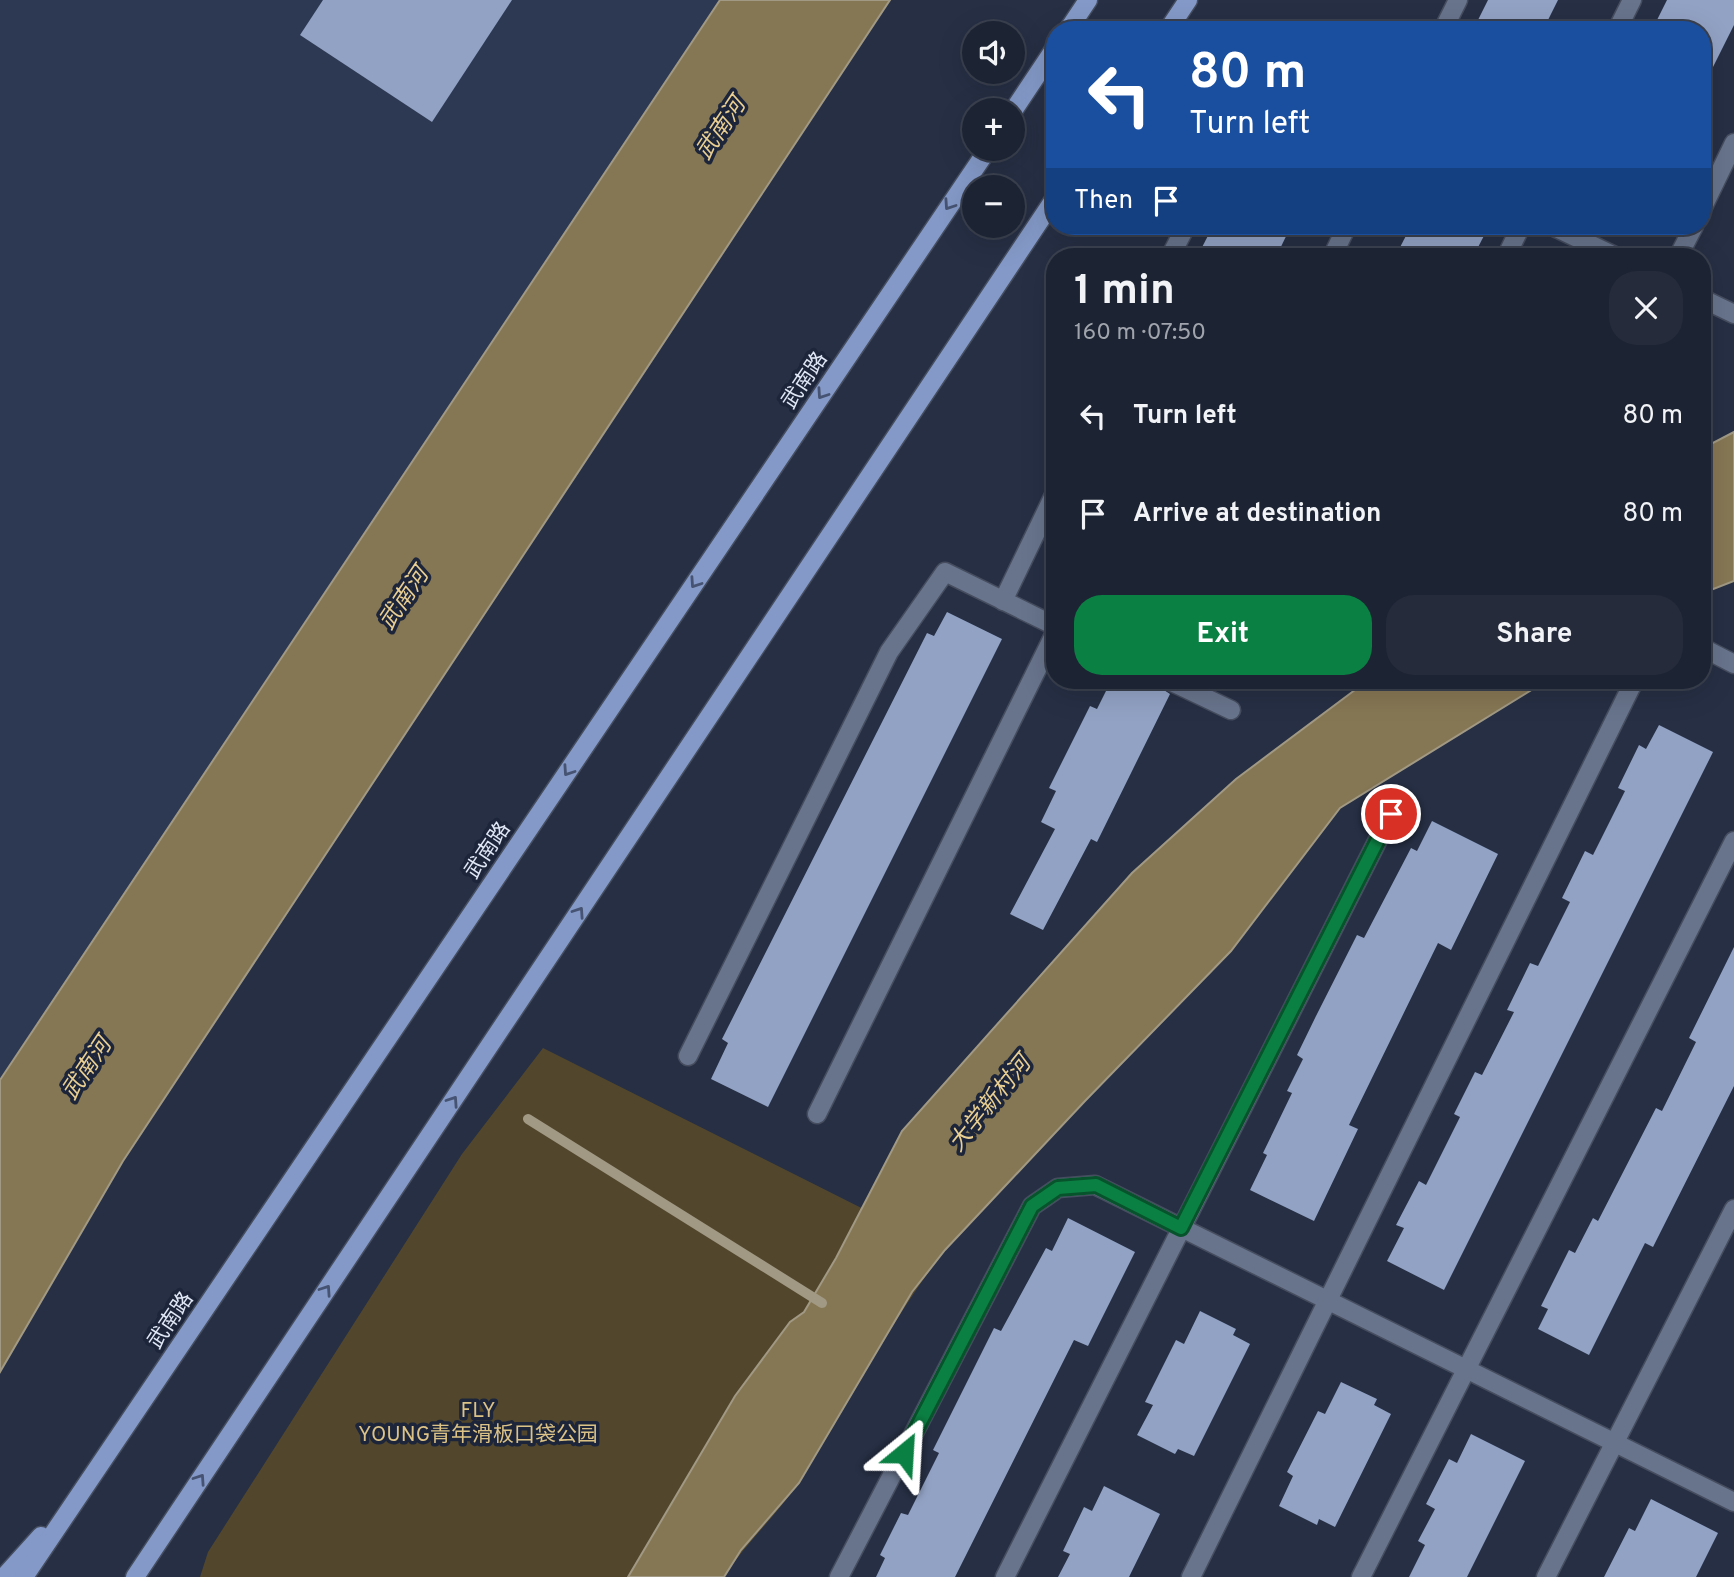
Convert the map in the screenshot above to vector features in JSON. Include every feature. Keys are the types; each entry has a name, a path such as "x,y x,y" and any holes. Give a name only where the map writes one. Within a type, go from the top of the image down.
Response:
{"main road":[{"path":"1074,21 1088,0"},
{"path":"1174,21 1188,0"},
{"path":"1022,98 1046,62"},
{"name":"武南路","path":"24,1577 980,161"},
{"path":"135,1577 1046,211"},
{"path":"4,1577 87,1483"}],"lane":[{"path":"1448,21 1458,0"},
{"path":"1622,21 1632,0"},
{"path":"1711,190 1734,143"},
{"path":"1571,235 1598,248"},
{"path":"1711,303 1734,314"},
{"path":"1003,601 1046,512"},
{"path":"688,1056 889,652 945,572 1046,622"},
{"path":"817,1115 1046,651"},
{"path":"1711,652 1734,664"},
{"path":"1187,689 1231,710"},
{"path":"1191,1577 1630,689"},
{"path":"1005,1577 1391,814"},
{"path":"1361,1577 1734,841"},
{"path":"839,1577 1032,1206 1058,1188 1096,1185 1734,1502"},
{"path":"1546,1577 1734,1209"}],"shaded area":[{"path":"0,0 720,0 0,1080"}],"green space":[{"name":"FLY YOUNG青年滑板口袋公园","path":"543,1048 945,1250 888,1334 800,1480 724,1577 200,1577 208,1552 462,1154"}],"water":[{"name":"武南河","path":"720,0 890,0 123,1161 0,1372 0,1080"},
{"path":"1734,432 1734,581 1711,590 1711,444"},
{"path":"1356,689 1533,689 1340,808 1231,951 945,1250 912,1292 799,1483 741,1550 724,1577 628,1577 735,1396 790,1322 804,1312 836,1258 902,1131 1132,873 1236,779"}],"building":[{"path":"323,0 512,0 432,122 300,35"},
{"path":"1488,0 1558,0 1548,21 1478,21"},
{"path":"1667,0 1734,0 1734,25 1711,71 1711,21 1656,21"},
{"path":"1208,235 1287,235 1280,248 1202,248"},
{"path":"1406,235 1484,235 1478,248 1400,248"},
{"path":"947,612 1002,639 768,1107 711,1079 728,1043 722,1039 927,633 934,636"},
{"path":"1107,689 1162,689 1170,694 1097,842 1091,839 1043,930 1010,914 1055,829 1041,822 1056,791 1049,788 1090,706 1097,709"},
{"path":"1659,725 1713,752 1444,1290 1387,1261 1404,1228 1396,1225 1419,1181 1426,1185 1460,1117 1454,1114 1475,1072 1482,1075 1514,1012 1507,1010 1530,963 1538,966 1570,902 1562,898 1585,851 1593,855 1625,791 1618,788 1639,745 1646,749"},
{"path":"1432,821 1498,854 1451,950 1438,943 1349,1125 1358,1129 1314,1221 1250,1190 1267,1155 1263,1153 1292,1093 1287,1091 1303,1059 1297,1055 1316,1016 1357,935 1364,938 1411,848 1417,851"},
{"path":"1734,947 1734,1086 1653,1247 1645,1243 1589,1355 1538,1329 1548,1309 1541,1306 1569,1250 1575,1253 1593,1218 1598,1221 1656,1108 1662,1111 1696,1042 1689,1038"},
{"path":"1068,1218 1135,1252 1088,1346 1074,1340 955,1577 876,1577 885,1558 880,1555 901,1513 908,1515 939,1453 933,1450 994,1328 1001,1331 1046,1248 1052,1251"},
{"path":"1200,1311 1236,1329 1233,1335 1250,1344 1194,1456 1178,1449 1175,1454 1137,1435 1153,1405 1145,1402 1176,1340 1184,1344"},
{"path":"1341,1382 1377,1399 1374,1405 1391,1414 1335,1527 1319,1519 1317,1525 1279,1506 1293,1476 1287,1472 1318,1411 1325,1414"},
{"path":"1471,1434 1525,1461 1467,1577 1409,1577 1425,1545 1418,1541 1435,1509 1426,1504 1449,1459 1457,1463"},
{"path":"1104,1486 1160,1514 1129,1577 1058,1577 1070,1554 1063,1551 1084,1507 1092,1511"},
{"path":"1651,1499 1718,1533 1696,1577 1604,1577 1629,1528 1635,1531"}],"waterway":[{"name":"大学新村河","path":"528,1119 822,1303"}],"route":[{"path":"904,1453 1032,1206 1058,1188 1096,1185 1181,1228 1391,814"}]}
